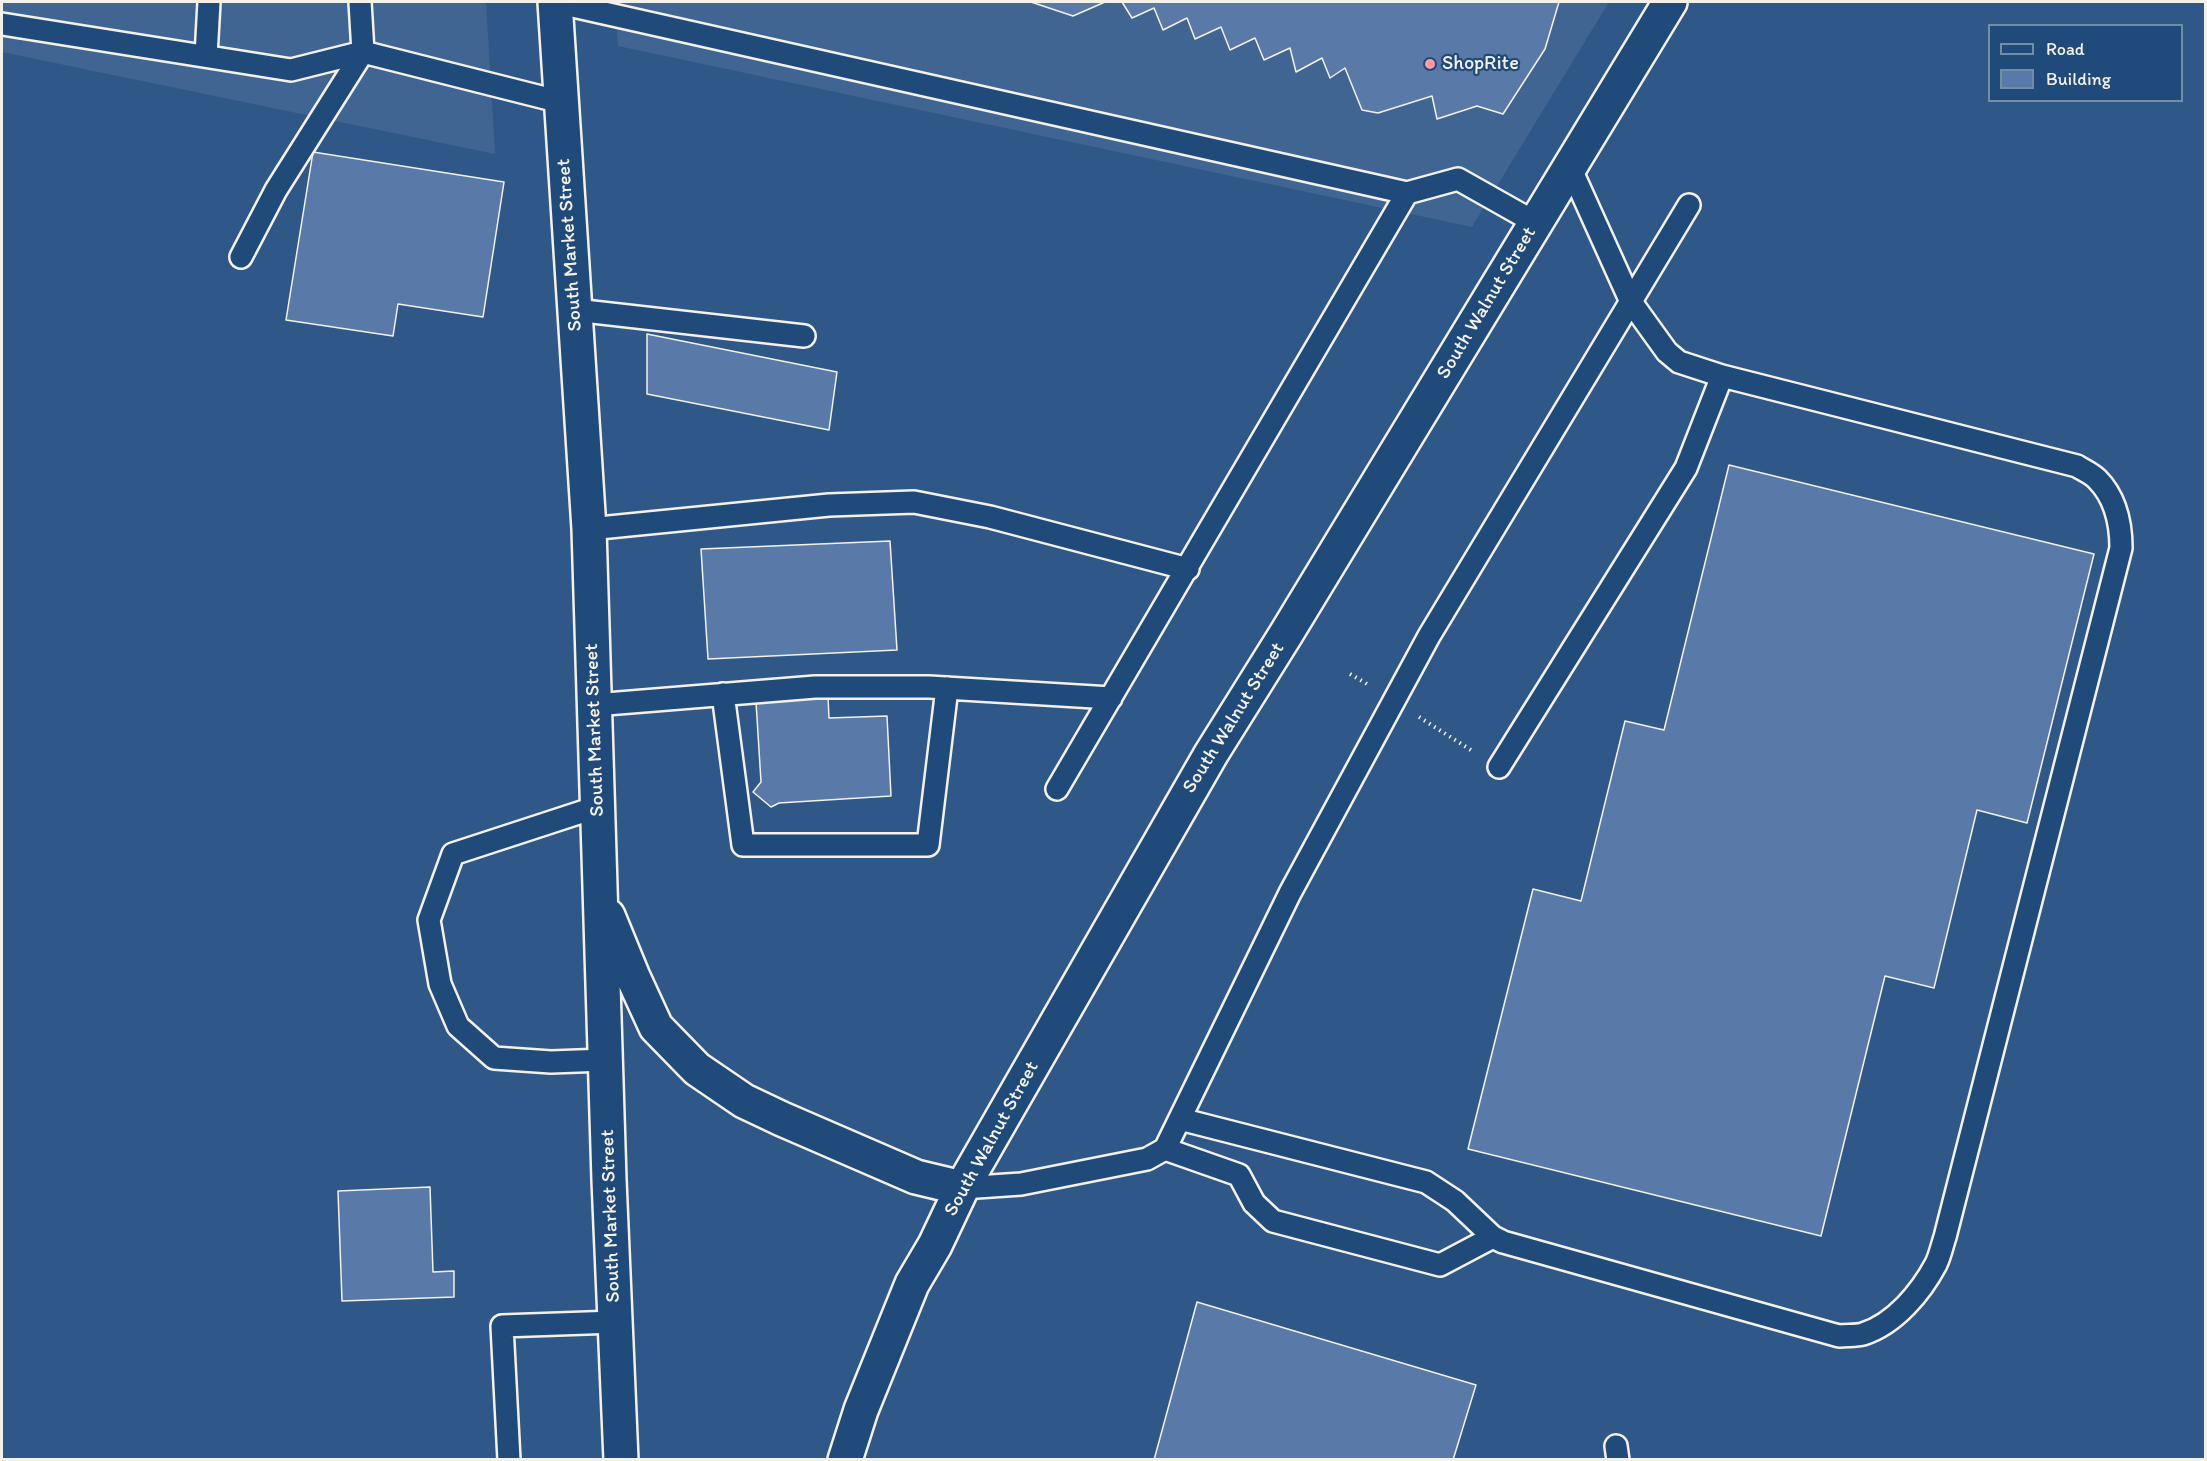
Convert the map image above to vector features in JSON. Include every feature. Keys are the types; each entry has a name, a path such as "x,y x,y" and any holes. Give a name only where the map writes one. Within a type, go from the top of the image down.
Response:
{"main road":[{"name":"South Market Street","path":"555,2 589,529 599,895 621,1460"},
{"name":"South Walnut Street","path":"845,1460 861,1410 912,1284 935,1245 962,1188 1210,754 1286,634 1670,2"},
{"path":"599,895 656,1027 697,1069 744,1101 782,1119 916,1177 962,1188"}],"lane":[{"path":"206,56 209,2"},
{"path":"241,257 276,190 363,52 360,2"},
{"path":"555,2 1407,193 1458,179 1536,223"},
{"path":"2,24 291,70 363,52 561,102"},
{"path":"1180,1119 1426,1182 1455,1201 1492,1236 1503,1242 1839,1336 1861,1334 1880,1326 1894,1316 1925,1282 1937,1262 2121,548 2121,529 2108,492 2096,477 2077,466 1722,376 1678,362 1667,352 1631,302 1570,167"},
{"path":"1057,789 1407,193"},
{"path":"962,1188 1021,1184 1147,1159 1165,1149 1290,893 1429,636 1689,205"},
{"path":"575,310 804,336"},
{"path":"1499,768 1686,468 1722,376"},
{"path":"589,529 829,505 914,502 990,517 1188,568"},
{"path":"594,705 815,687 947,688 1111,698"},
{"path":"723,694 743,845 927,845 947,688"},
{"path":"597,807 453,854 429,921 440,984 458,1026 494,1058 551,1062 605,1060"},
{"path":"1165,1149 1239,1175 1254,1203 1273,1221 1389,1252 1440,1265 1492,1236"},
{"path":"509,1460 502,1326 615,1322"}],"path":[{"path":"1350,674 1499,768"}],"shaded area":[{"path":"2,2 486,2 495,154 2,52"},
{"path":"615,2 1609,2 1472,227 618,46"}],"building":[{"path":"1031,2 1105,2 1073,16"},
{"name":"ShopRite","path":"1122,2 1559,2 1545,49 1503,114 1477,106 1437,119 1432,96 1378,113 1362,110 1345,68 1330,78 1322,58 1296,72 1290,48 1264,60 1255,38 1230,50 1221,27 1195,39 1187,18 1163,30 1154,8 1132,18"},
{"path":"313,152 504,182 483,317 398,304 393,336 286,320"},
{"path":"647,334 837,372 829,430 647,394"},
{"path":"1729,465 2094,554 2027,823 1977,810 1934,988 1885,976 1821,1236 1468,1149 1533,889 1581,901 1625,721 1664,730"},
{"path":"890,541 897,650 708,659 701,549"},
{"path":"828,697 829,718 887,716 891,796 779,803 771,807 753,792 761,782 756,702"},
{"path":"430,1187 433,1272 454,1271 454,1297 342,1301 338,1191"},
{"path":"1197,1302 1476,1385 1453,1460 1154,1460"}],"place":[{"name":"ShopRite","path":"1430,64"}]}
